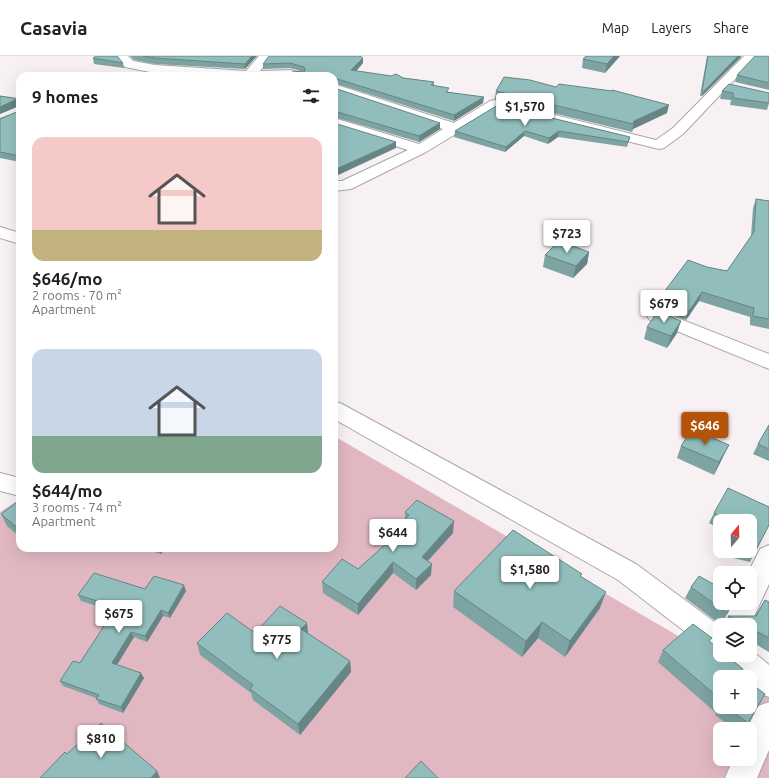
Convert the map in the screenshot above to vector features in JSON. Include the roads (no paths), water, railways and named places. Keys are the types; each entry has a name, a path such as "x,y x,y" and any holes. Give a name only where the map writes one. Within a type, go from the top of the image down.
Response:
{"street":[{"path":"121,56 129,64 155,68 209,72"},
{"path":"252,72 266,56"},
{"path":"338,186 345,186 421,149 495,104 659,145 678,131 751,56"},
{"path":"155,68 172,59"},
{"path":"722,85 740,89"},
{"path":"338,89 454,128"},
{"path":"338,123 421,149"},
{"path":"0,232 16,238"},
{"path":"657,316 769,362"},
{"path":"338,411 627,572 713,637"},
{"path":"0,482 16,486"},
{"path":"757,581 769,556"},
{"path":"744,662 769,683"},
{"path":"757,743 769,716"},
{"path":"740,778 746,766"}]}
